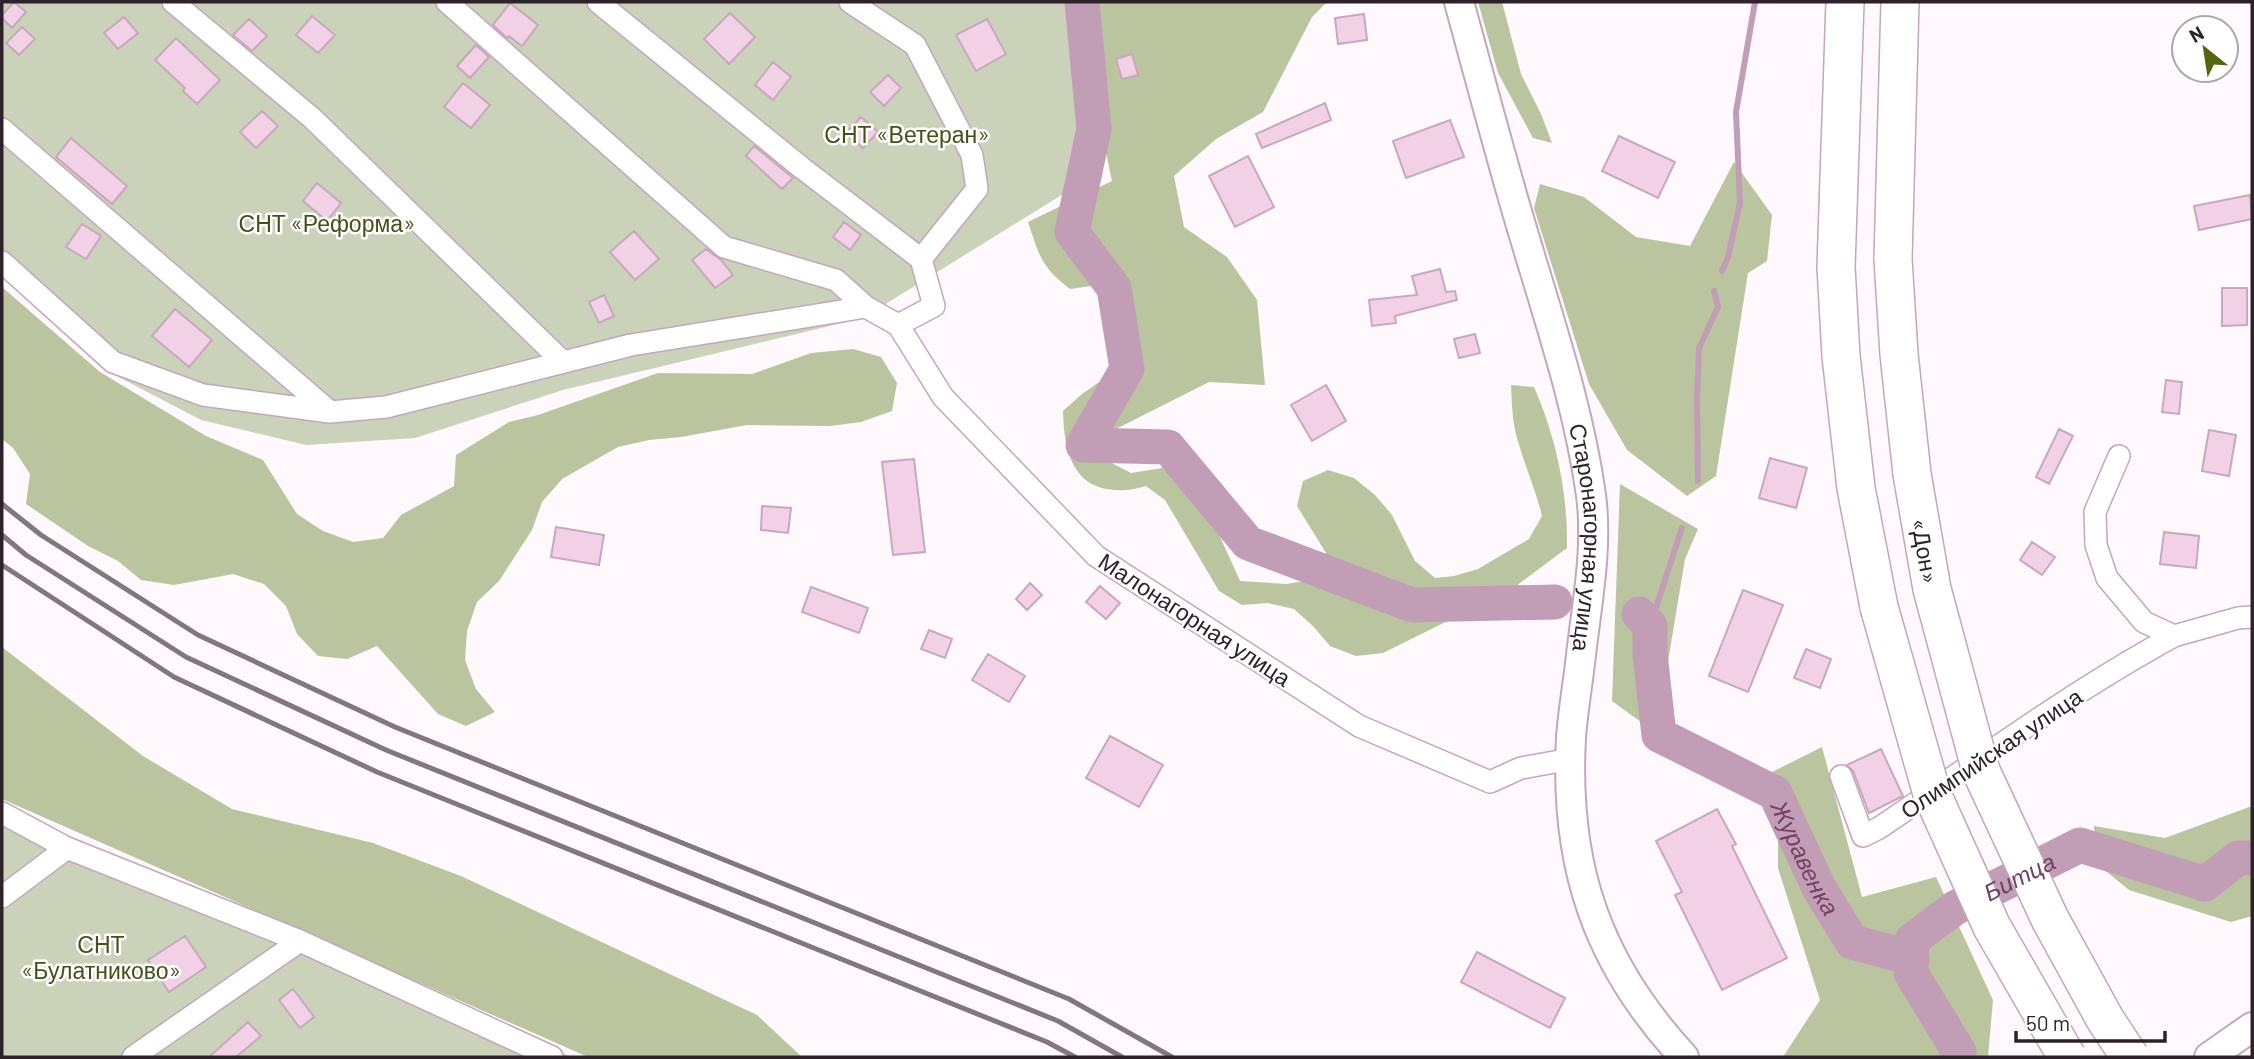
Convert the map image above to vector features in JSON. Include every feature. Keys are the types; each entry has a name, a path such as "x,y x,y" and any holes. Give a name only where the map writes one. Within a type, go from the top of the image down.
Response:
{"highway":[{"path":"1845,2 1836,267 1841,356 1856,488 1879,607 1933,794 1992,927 2067,1057"},
{"name":"«Дон»","path":"1900,2 1893,259 1899,354 1912,474 1932,589 1981,771 2050,919 2105,1019 2130,1057"}],"main road":[{"name":"Старонагорная улица","path":"1459,2 1505,172 1574,405 1591,495 1594,527 1591,569 1571,759 1571,803 1582,875 1601,937 1634,994 1684,1057"},
{"path":"2209,1057 2252,1027"}],"street":[{"path":"173,2 312,118 563,362"},
{"path":"447,2 724,247 836,280 866,307 898,325 934,306 921,259 802,168 598,2"},
{"path":"850,2 915,45 972,155 977,189 921,259"},
{"path":"2,129 330,412"},
{"path":"2,262 113,362 203,395 330,412 386,407 631,345 866,307"},
{"name":"Малонагорная улица","path":"898,325 943,397 1096,556 1359,726 1490,782 1521,768 1571,759"},
{"path":"2119,456 2095,512 2096,545 2107,578 2144,622 2174,636"},
{"name":"Олимпийская улица","path":"1841,776 1863,836 2144,652 2174,636 2238,618 2252,617"},
{"path":"2,813 67,848 300,941 552,1057"},
{"path":"2,897 67,848"},
{"path":"133,1057 300,941"}],"green space":[{"name":"СНТ «Реформа»","path":"2,2 1065,2 1102,170 863,318 563,390 415,438 306,445 201,420 109,372 2,276"},
{"path":"1074,2 1327,2 1312,17 1263,112 1216,139 1174,176 1184,227 1227,257 1257,300 1265,385 1209,382 1112,431 1100,457 1131,473 1169,467 1205,510 1240,581 1287,584 1320,578 1326,553 1297,506 1303,481 1328,470 1354,478 1375,495 1392,515 1415,561 1435,578 1454,576 1478,569 1529,539 1542,516 1516,434 1511,385 1534,387 1549,426 1559,466 1567,548 1512,589 1383,653 1356,656 1330,646 1294,609 1268,603 1242,605 1219,591 1165,500 1146,486 1126,490 1103,488 1081,475 1069,453 1063,411 1105,378 1119,355 1126,329 1120,301 1098,285 1070,289 1053,274 1038,252 1028,222 1112,181"},
{"path":"1478,2 1502,2 1521,74 1552,143 1533,138 1498,73"},
{"path":"1734,162 1772,215 1767,261 1748,273 1716,476 1687,496 1627,450 1589,384 1534,208 1540,184 1584,197 1636,237 1690,246"},
{"path":"2,287 100,372 206,436 263,460 297,514 323,531 353,542 383,538 401,515 454,486 456,455 509,422 538,415 658,373 752,374 811,353 853,349 881,357 897,383 892,411 861,422 830,426 747,425 649,440 618,447 562,479 542,502 532,530 499,581 477,602 467,631 465,660 476,689 495,712 466,726 438,714 377,646 347,659 318,656 297,634 286,606 264,584 233,574 174,585 141,580 118,561 88,546 26,504 30,474 13,448 2,439"},
{"path":"1620,484 1698,529 1685,559 1663,692 1641,722 1612,701"},
{"path":"2,647 143,756 232,809 373,843 461,876 757,1015 802,1057 588,1057 2,799"},
{"path":"1822,747 1862,897 1936,877 1993,1000 1988,1057 1783,1057 1820,1000 1778,868 1778,823 1770,773"},
{"name":"СНТ «Булатниково»","path":"2,806 571,1057 2,1057"},
{"path":"2252,806 2252,916 2231,922 2129,890 2096,863 2094,826 2165,838"}],"building":[{"path":"14,2 26,12 12,28 2,15"},
{"path":"510,3 538,25 522,46 509,36 507,38 493,25"},
{"path":"730,13 755,37 729,64 704,39"},
{"path":"1364,14 1367,40 1338,44 1335,18"},
{"path":"312,16 335,35 318,53 296,35"},
{"path":"124,17 138,33 118,49 104,33"},
{"path":"249,19 267,36 252,51 233,35"},
{"path":"987,19 1006,54 976,71 956,35"},
{"path":"22,27 35,39 19,55 6,43"},
{"path":"176,38 220,80 197,104 183,91 185,88 155,60"},
{"path":"476,45 489,57 470,78 457,66"},
{"path":"1132,54 1138,75 1122,79 1116,59"},
{"path":"773,62 791,77 773,100 755,85"},
{"path":"888,75 901,88 884,106 870,92"},
{"path":"463,83 490,105 471,128 444,107"},
{"path":"1325,103 1331,120 1262,148 1256,134"},
{"path":"262,111 278,126 256,148 240,132"},
{"path":"861,117 878,132 863,148 846,133"},
{"path":"1450,120 1464,157 1406,178 1393,141"},
{"path":"1619,136 1675,162 1658,198 1602,171"},
{"path":"71,138 127,186 112,204 56,157"},
{"path":"754,146 793,178 782,189 746,156"},
{"path":"1248,156 1274,207 1235,227 1209,176"},
{"path":"317,183 341,203 327,221 303,201"},
{"path":"2250,195 2252,219 2199,230 2194,206"},
{"path":"844,222 861,235 850,250 833,237"},
{"path":"82,224 101,236 86,259 66,247"},
{"path":"634,231 659,259 635,280 610,252"},
{"path":"706,249 721,260 733,275 715,288 692,260"},
{"path":"1440,269 1446,292 1455,291 1457,300 1395,316 1396,323 1372,326 1369,300 1417,295 1412,276"},
{"path":"2222,288 2247,288 2247,325 2222,326"},
{"path":"604,295 614,316 599,323 589,302"},
{"path":"175,309 212,340 189,367 152,336"},
{"path":"1475,334 1480,353 1459,358 1454,339"},
{"path":"2166,380 2182,382 2179,414 2162,412"},
{"path":"1326,385 1346,421 1312,441 1291,405"},
{"path":"2059,429 2073,436 2049,484 2036,477"},
{"path":"2209,430 2236,435 2229,476 2202,471"},
{"path":"1770,458 1807,468 1796,508 1759,498"},
{"path":"914,459 925,552 893,555 882,462"},
{"path":"762,506 791,508 788,533 761,530"},
{"path":"556,527 604,535 599,565 551,557"},
{"path":"2164,532 2199,536 2196,568 2160,564"},
{"path":"2032,542 2055,557 2042,575 2020,560"},
{"path":"1030,583 1042,595 1027,610 1016,599"},
{"path":"1100,586 1120,603 1106,619 1086,602"},
{"path":"811,587 868,608 859,633 802,612"},
{"path":"1743,590 1783,605 1748,692 1709,676"},
{"path":"929,630 952,639 945,658 921,649"},
{"path":"1806,649 1831,659 1820,688 1794,678"},
{"path":"988,654 1025,676 1009,702 972,680"},
{"path":"1110,736 1163,765 1139,807 1086,778"},
{"path":"1881,749 1903,796 1869,813 1853,771 1847,765"},
{"path":"1717,809 1736,844 1732,846 1787,958 1722,990 1675,895 1682,892 1656,841"},
{"path":"185,936 206,967 169,992 148,960"},
{"path":"1477,952 1565,998 1550,1028 1461,982"},
{"path":"293,989 314,1017 300,1028 279,1000"},
{"path":"248,1022 261,1036 236,1057 209,1057"}],"waterway":[{"path":"1082,2 1094,129 1072,232 1114,288 1127,369 1083,445 1168,447 1248,543 1412,605 1555,602"},
{"path":"1722,271 1728,257 1740,203 1736,112 1755,2"},
{"path":"1698,481 1699,348 1718,307 1714,291"},
{"path":"1650,626 1682,528"},
{"name":"Журавенка","path":"1639,614 1650,626 1650,654 1659,735 1775,793 1819,888 1852,942 1912,958"},
{"name":"Битца","path":"1957,1057 1959,1052 1911,973 1912,940 1955,908 2080,845 2205,884 2238,858 2252,858"}],"railway":[{"path":"2,504 41,535 198,635 395,727 1069,999 1172,1057"},
{"path":"2,535 26,555 186,657 386,750 1058,1021 1122,1057"},
{"path":"2,565 174,677 377,772 1047,1042 1075,1057"}],"park label":[{"name":"СНТ «Ветеран»","path":"907,134"}]}
